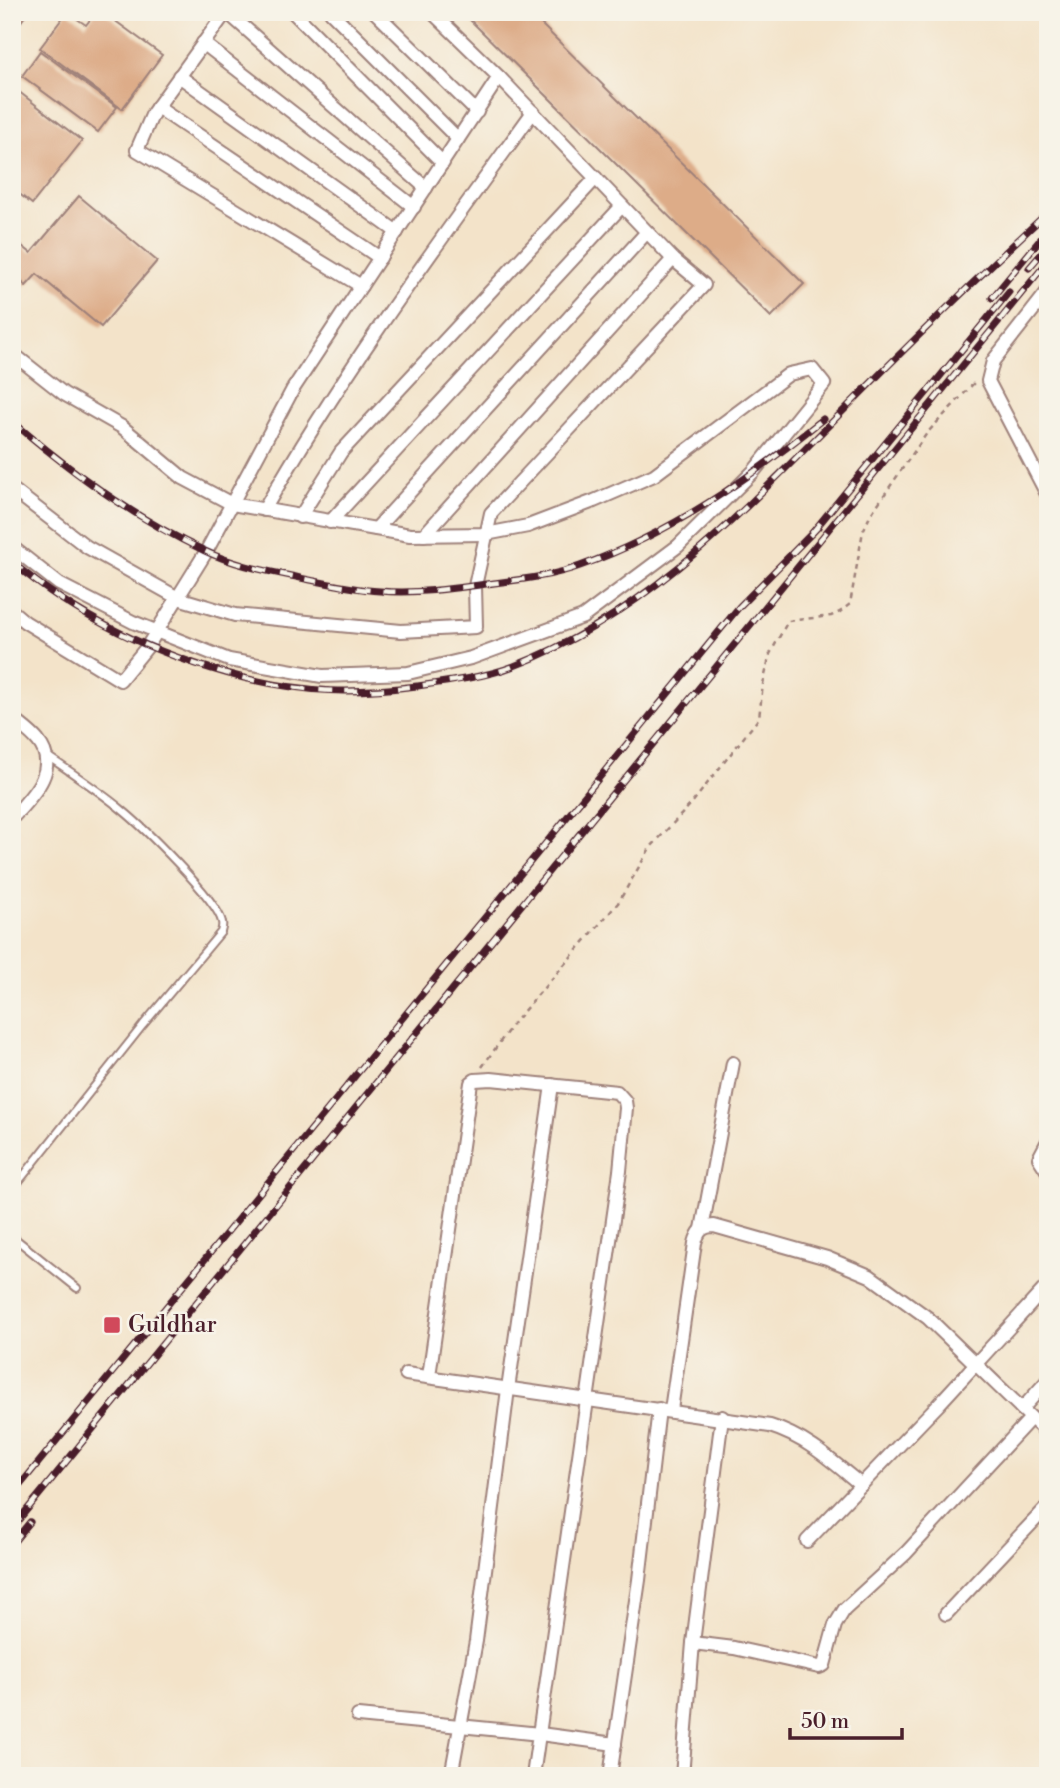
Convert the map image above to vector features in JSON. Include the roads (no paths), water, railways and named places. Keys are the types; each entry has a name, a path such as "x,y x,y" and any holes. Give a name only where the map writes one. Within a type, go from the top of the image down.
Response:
{"street":[{"path":"361,286 137,150 157,107 226,12 426,188"},
{"path":"293,12 443,163"},
{"path":"331,12 458,139"},
{"path":"375,12 477,111"},
{"path":"12,489 87,547 178,598 249,617 401,631 476,628 475,586 491,513 704,285 673,259 499,77 432,12"},
{"path":"203,43 414,206"},
{"path":"179,76 397,232"},
{"path":"12,611 25,622 120,680 147,647 178,598 293,389 499,77"},
{"path":"157,107 380,258"},
{"path":"264,510 295,455 402,292 533,112"},
{"path":"300,517 341,452 596,178"},
{"path":"330,522 622,206"},
{"path":"376,530 647,232"},
{"path":"424,535 673,259"},
{"path":"1048,291 993,361 988,381 1048,496"},
{"path":"12,353 64,394 122,427 183,478 232,504 376,530 424,535 486,534 528,526 654,475 789,374 812,369 824,384 754,471 678,546 583,617 471,658 408,673 322,676 229,660 156,632 59,584 12,547"},
{"path":"12,718 38,741 47,755 46,771 38,789 12,818"},
{"path":"610,1776 665,1410 695,1243 702,1229 733,1063"},
{"path":"429,1376 471,1083 477,1080 617,1092 625,1101 620,1171 533,1776"},
{"path":"451,1776 487,1558 508,1389 552,1085"},
{"path":"1048,1141 1039,1158 1048,1172"},
{"path":"702,1229 714,1226 726,1229 859,1270 920,1311 1048,1434"},
{"path":"807,1541 1048,1285"},
{"path":"406,1374 587,1401 722,1417 787,1431 817,1449 860,1485"},
{"path":"693,1643 726,1646 815,1666 824,1665 835,1625 844,1610 906,1553 1026,1413 1048,1380"},
{"path":"682,1776 693,1643 722,1417"},
{"path":"946,1614 1048,1506"},
{"path":"359,1716 615,1744"}],"lane":[{"path":"12,1190 221,932 223,926 219,915 200,889 151,836 102,794 47,755"},
{"path":"12,1236 77,1288"}],"railway":[{"path":"12,562 65,602 121,634 181,659 244,678 289,687 351,691 394,689 466,679 503,670 562,644 608,619 691,557 768,486 918,336 1048,212"},
{"path":"992,298 1048,230"},
{"path":"1029,268 1048,246"},
{"path":"12,1528 1048,261"},
{"path":"812,533 1009,292"},
{"path":"12,421 57,458 128,509 215,556 258,569 336,585 406,592 545,575 569,570 613,553 708,503 823,419"},
{"path":"12,1495 739,607 818,527"},
{"path":"12,1544 30,1522"}],"place":[{"name":"Guldhar","path":"112,1325"}]}
